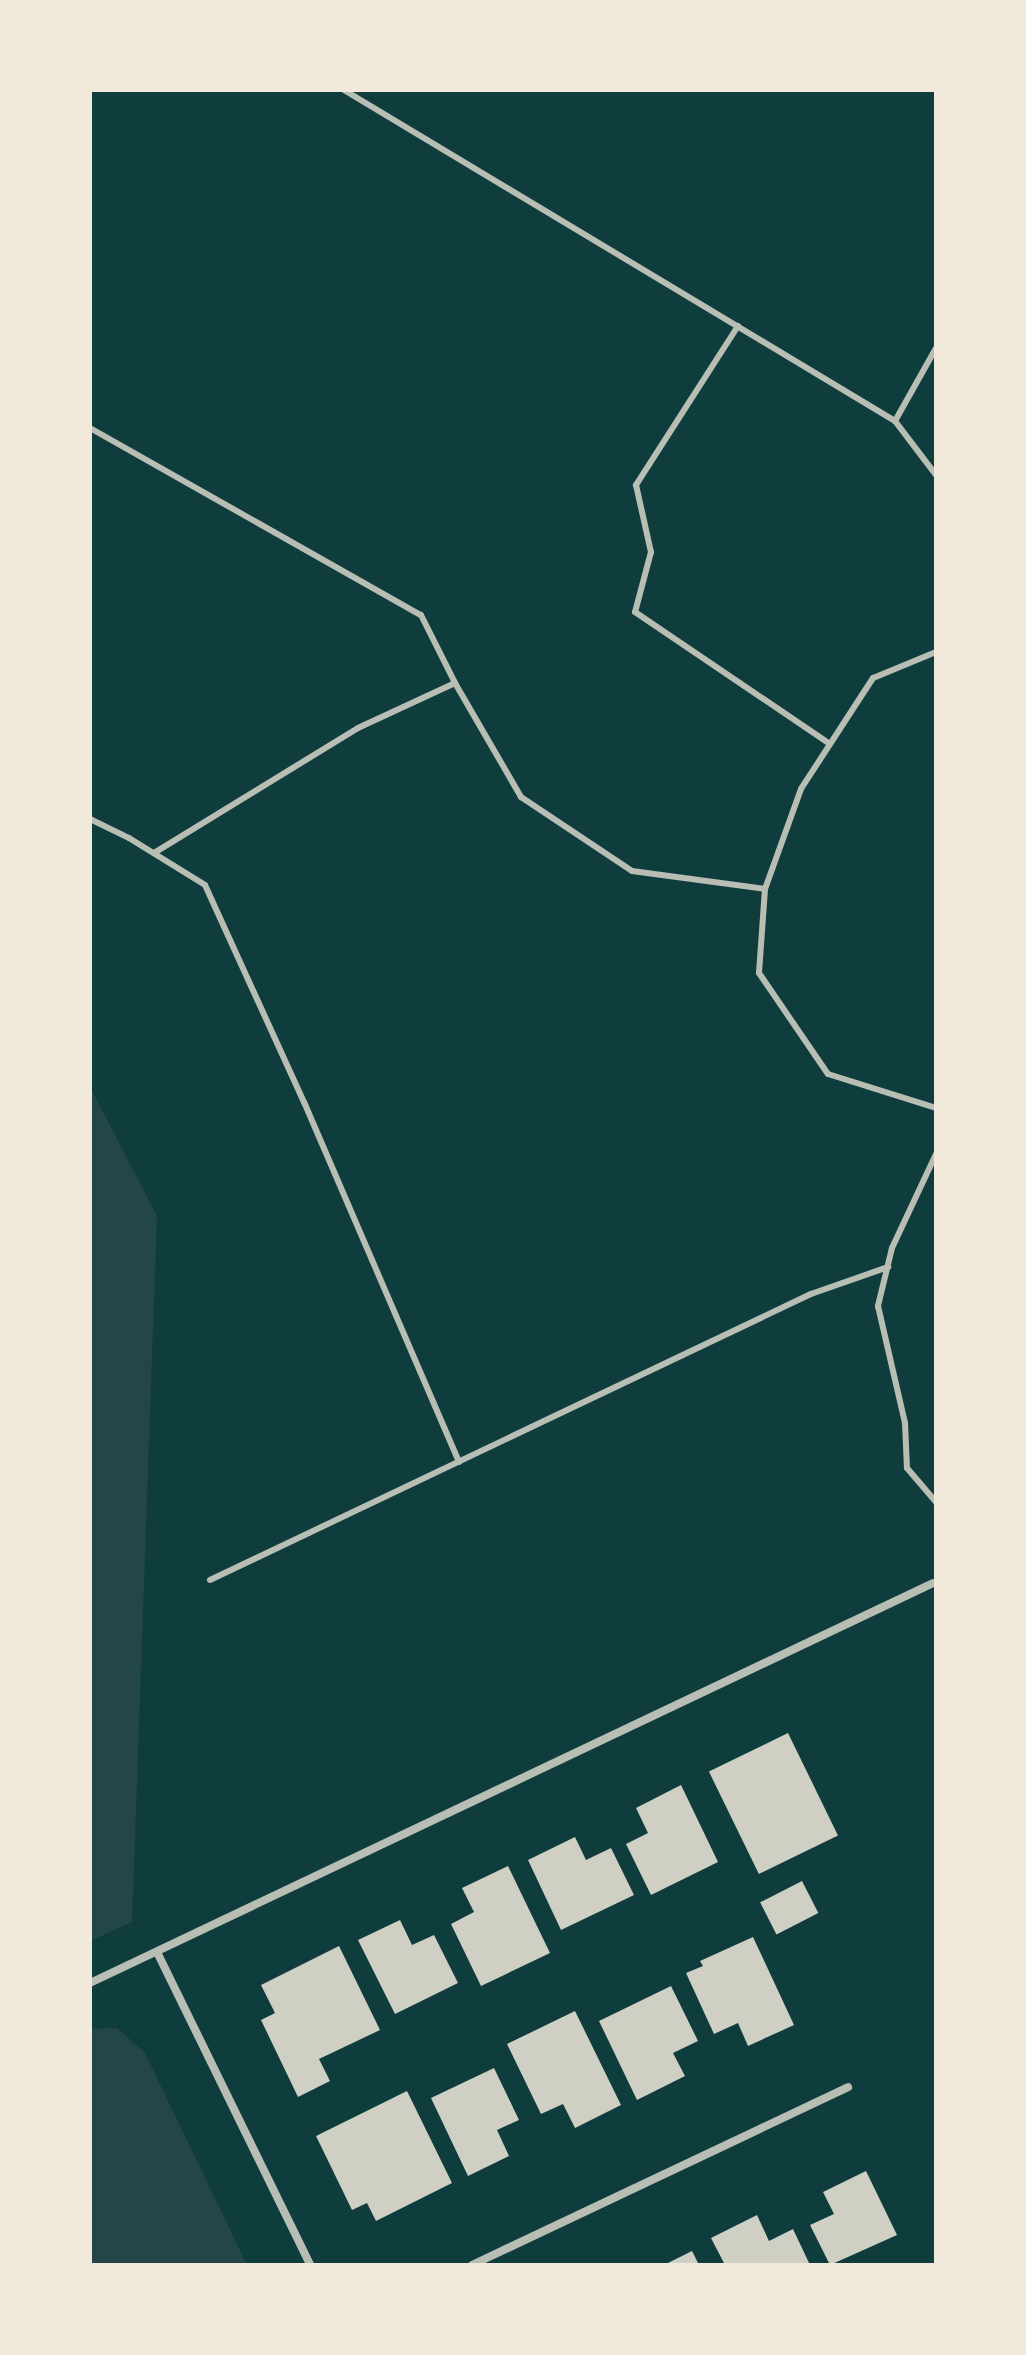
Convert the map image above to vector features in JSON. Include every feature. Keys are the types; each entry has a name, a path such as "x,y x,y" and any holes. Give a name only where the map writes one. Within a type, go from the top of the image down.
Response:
{"street":[{"path":"90,1983 933,1583"},
{"path":"157,1952 310,2265"},
{"path":"472,2265 848,2087"}],"lane":[{"path":"344,90 895,421 936,475"},
{"path":"738,326 636,485 651,552 635,612 830,744"},
{"path":"895,421 936,348"},
{"path":"90,428 421,615 455,683 521,797 632,871 765,889"},
{"path":"936,652 873,678 801,789 765,889 759,973 828,1074 936,1108"},
{"path":"154,853 358,728 455,683"},
{"path":"90,819 205,885 304,1102 459,1462"},
{"path":"936,1154 892,1248 878,1306 905,1423 907,1468 936,1502"},
{"path":"210,1580 811,1294 888,1267"}],"shaded area":[{"path":"90,1087 157,1216 132,1922 90,1941"},
{"path":"117,2028 145,2053 247,2265 90,2265 90,2029"}],"building":[{"path":"788,1733 838,1835 759,1874 709,1772"},
{"path":"681,1785 718,1862 651,1895 626,1844 648,1833 636,1808"},
{"path":"575,1837 586,1860 611,1848 634,1895 561,1930 528,1860"},
{"path":"508,1866 550,1953 481,1986 451,1924 474,1912 462,1888"},
{"path":"802,1881 818,1913 776,1934 760,1902"},
{"path":"400,1920 412,1945 434,1935 458,1983 395,2014 358,1940"},
{"path":"753,1937 794,2025 748,2046 738,2023 714,2034 686,1973 703,1966 700,1961"},
{"path":"339,1946 380,2030 319,2059 330,2081 298,2097 261,2020 275,2013 261,1985"},
{"path":"671,1986 698,2041 673,2053 685,2076 637,2100 599,2021"},
{"path":"575,2011 621,2105 575,2128 563,2104 541,2114 507,2044"},
{"path":"494,2068 519,2120 497,2130 509,2156 468,2176 431,2098"},
{"path":"407,2091 452,2183 376,2221 367,2203 352,2210 316,2136"},
{"path":"866,2171 897,2235 830,2265 810,2225 834,2214 823,2192"},
{"path":"757,2215 769,2241 793,2229 810,2265 725,2265 711,2238"},
{"path":"692,2251 699,2265 664,2265"}]}
